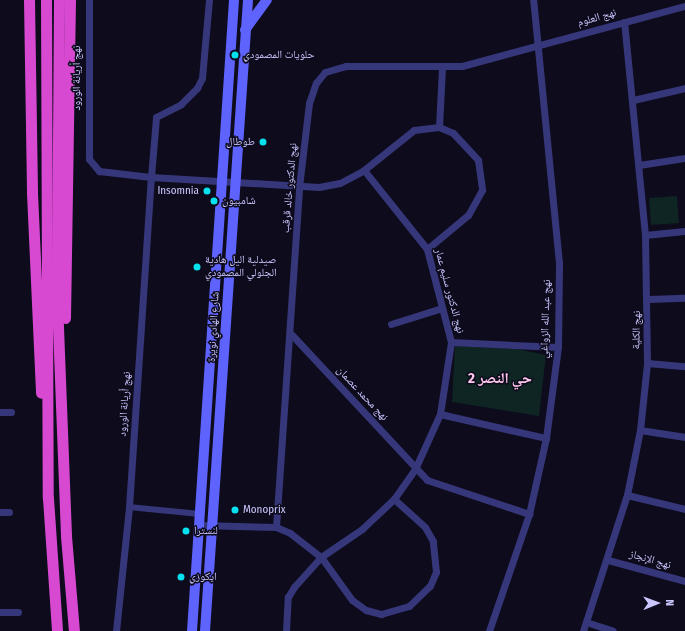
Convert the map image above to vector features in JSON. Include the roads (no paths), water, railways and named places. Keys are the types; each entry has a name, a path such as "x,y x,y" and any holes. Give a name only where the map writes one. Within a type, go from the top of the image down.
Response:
{"highway":[{"path":"24,0 30,63"},
{"path":"29,0 32,193 48,498 57,631"},
{"path":"46,0 48,498"},
{"path":"60,0 61,41 57,302 61,409 74,631"},
{"path":"61,409 68,180 70,0"},
{"path":"68,180 75,98 77,0"}],"main road":[{"name":"شارع الهادي نويرة","path":"192,631 234,0"},
{"name":"شارع الهادي نويرة","path":"205,631 214,525 244,32 248,0"},
{"path":"244,32 267,0"}],"street":[{"name":"نهج أريانة الورود","path":"89,0 89,159 98,171 151,177 223,182"},
{"name":"نهج أريانة الورود","path":"116,631 130,507 156,117 181,104 197,88 202,78 208,0"},
{"name":"نهج عبد الله الزواغي","path":"489,631 529,514 546,438 558,347 559,263 533,0"},
{"name":"نهج العلوم","path":"538,46 685,6"},
{"name":"نهج الكلية","path":"583,631 608,560 627,495 640,430 647,363 648,299 645,235 633,100 624,22"},
{"name":"نهج الدكتور خالد قرقب","path":"276,527 292,335 299,187 309,103 316,82 325,72 346,66 462,66 538,46"},
{"path":"439,126 442,67"},
{"path":"633,100 685,88"},
{"path":"223,182 299,187 340,183 364,170 414,130 439,126 453,134 478,160 482,190 468,215 427,248"},
{"path":"639,165 685,158"},
{"name":"نهج الدكتور سليم عمار","path":"286,631 288,597 321,557 362,529 394,499 415,469 440,414 451,342 427,248 364,170"},
{"path":"645,235 685,231"},
{"path":"648,299 685,298"},
{"path":"391,324 442,308"},
{"name":"نهج محمد عصمان","path":"292,335 415,469 427,480 529,514"},
{"path":"451,342 558,347"},
{"path":"647,363 685,366"},
{"path":"0,412 11,412"},
{"path":"440,414 546,438"},
{"path":"640,430 685,437"},
{"path":"627,495 685,509"},
{"path":"130,507 199,519 214,525 276,527 308,545 321,557 352,600 366,610 381,614 394,612 415,601 430,586 436,572 437,556 425,527 394,499"},
{"path":"0,512 9,512"},
{"name":"نهج الإنجاز","path":"608,560 685,581"},
{"path":"0,612 18,612"},
{"path":"586,622 614,631"}],"place":[{"name":"حلويات المصمودي","path":"235,55"},
{"name":"طوطال","path":"263,142"},
{"name":"Insomnia","path":"207,191"},
{"name":"شامبيون","path":"214,201"},
{"name":"صيدلية اليل هادية الجلولي المصمودي","path":"197,267"},
{"name":"Monoprix","path":"235,510"},
{"name":"لنسترا","path":"186,531"},
{"name":"ايكوزي","path":"181,577"}],"district":[{"name":"حي النصر 2","path":"500,379"}]}
